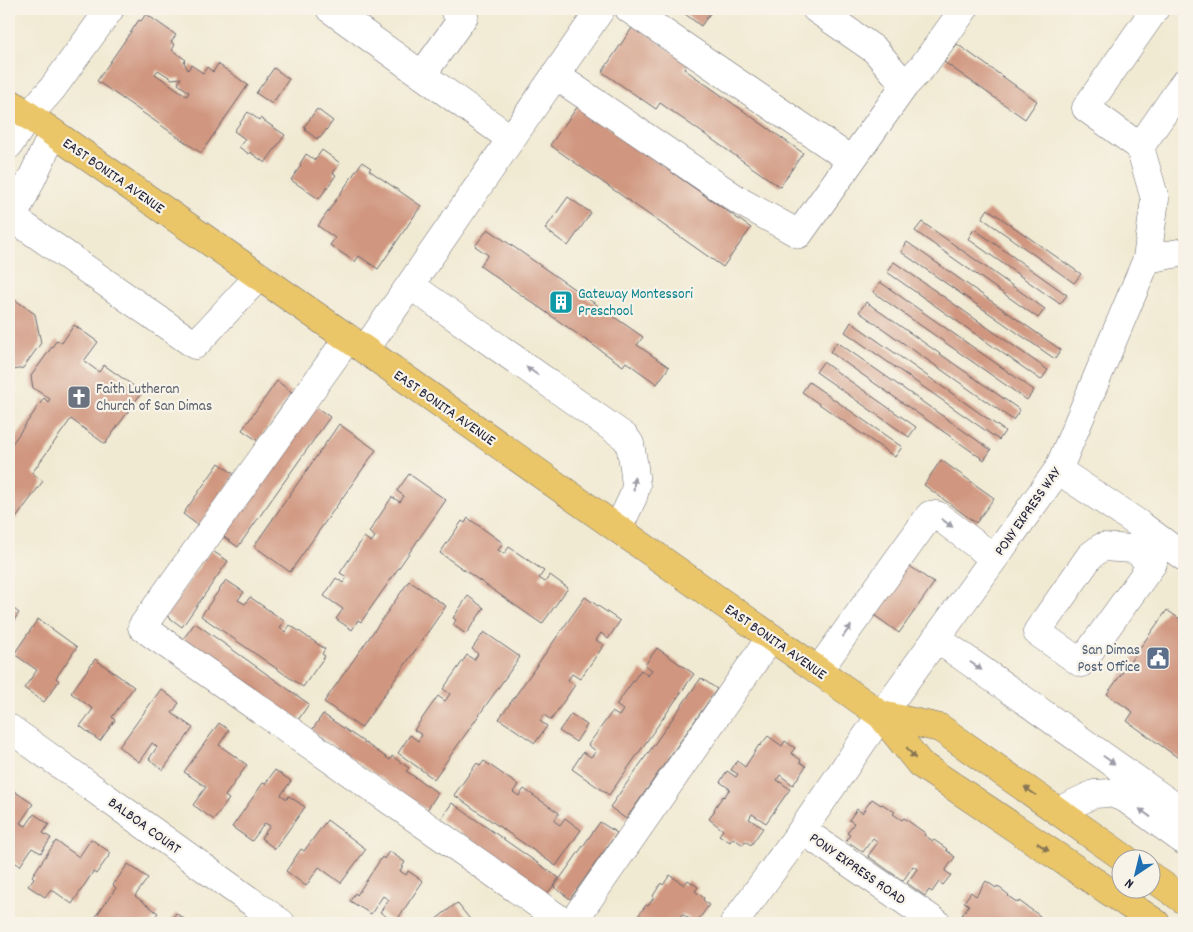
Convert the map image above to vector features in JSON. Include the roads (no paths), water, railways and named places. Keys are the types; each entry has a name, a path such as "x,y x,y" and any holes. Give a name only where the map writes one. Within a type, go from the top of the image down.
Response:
{"main road":[{"name":"EAST BONITA AVENUE","path":"19,109 356,344 881,715 920,764 1156,923"},
{"name":"EAST BONITA AVENUE","path":"881,715 940,728 1113,850"},
{"path":"1160,883 1184,900"}],"street":[{"path":"9,145 19,109 52,89 110,9"},
{"path":"330,9 511,140"},
{"path":"422,75 464,16 454,9"},
{"path":"565,923 142,627 356,344 410,285 601,9"},
{"path":"629,9 852,160"},
{"path":"816,9 876,50 905,85"},
{"path":"555,76 741,202 799,234 905,85 923,66 964,9"},
{"path":"1155,9 1086,108 1140,146 1184,83"},
{"path":"53,133 11,221 195,346 258,276"},
{"name":"PONY EXPRESS WAY","path":"881,715 1058,470 1147,259 1155,199 1140,146"},
{"path":"1147,259 1184,252"},
{"path":"410,285 625,438 630,444 636,486 618,529"},
{"path":"1058,470 1149,546 1184,557"},
{"path":"818,671 930,515 937,515 994,558"},
{"path":"572,923 771,637"},
{"path":"936,638 1184,813"},
{"name":"PONY EXPRESS ROAD","path":"734,923 802,830 881,715"},
{"name":"BALBOA COURT","path":"9,728 281,923"},
{"path":"1058,811 1094,794 1111,793 1126,799 1184,841"},
{"name":"PONY EXPRESS ROAD","path":"802,830 937,923"}],"place":[{"name":"Gateway Montessori Preschool","path":"561,302"},
{"name":"Faith Lutheran Church of San Dimas","path":"79,397"},
{"name":"San Dimas Post Office","path":"1158,658"}]}
